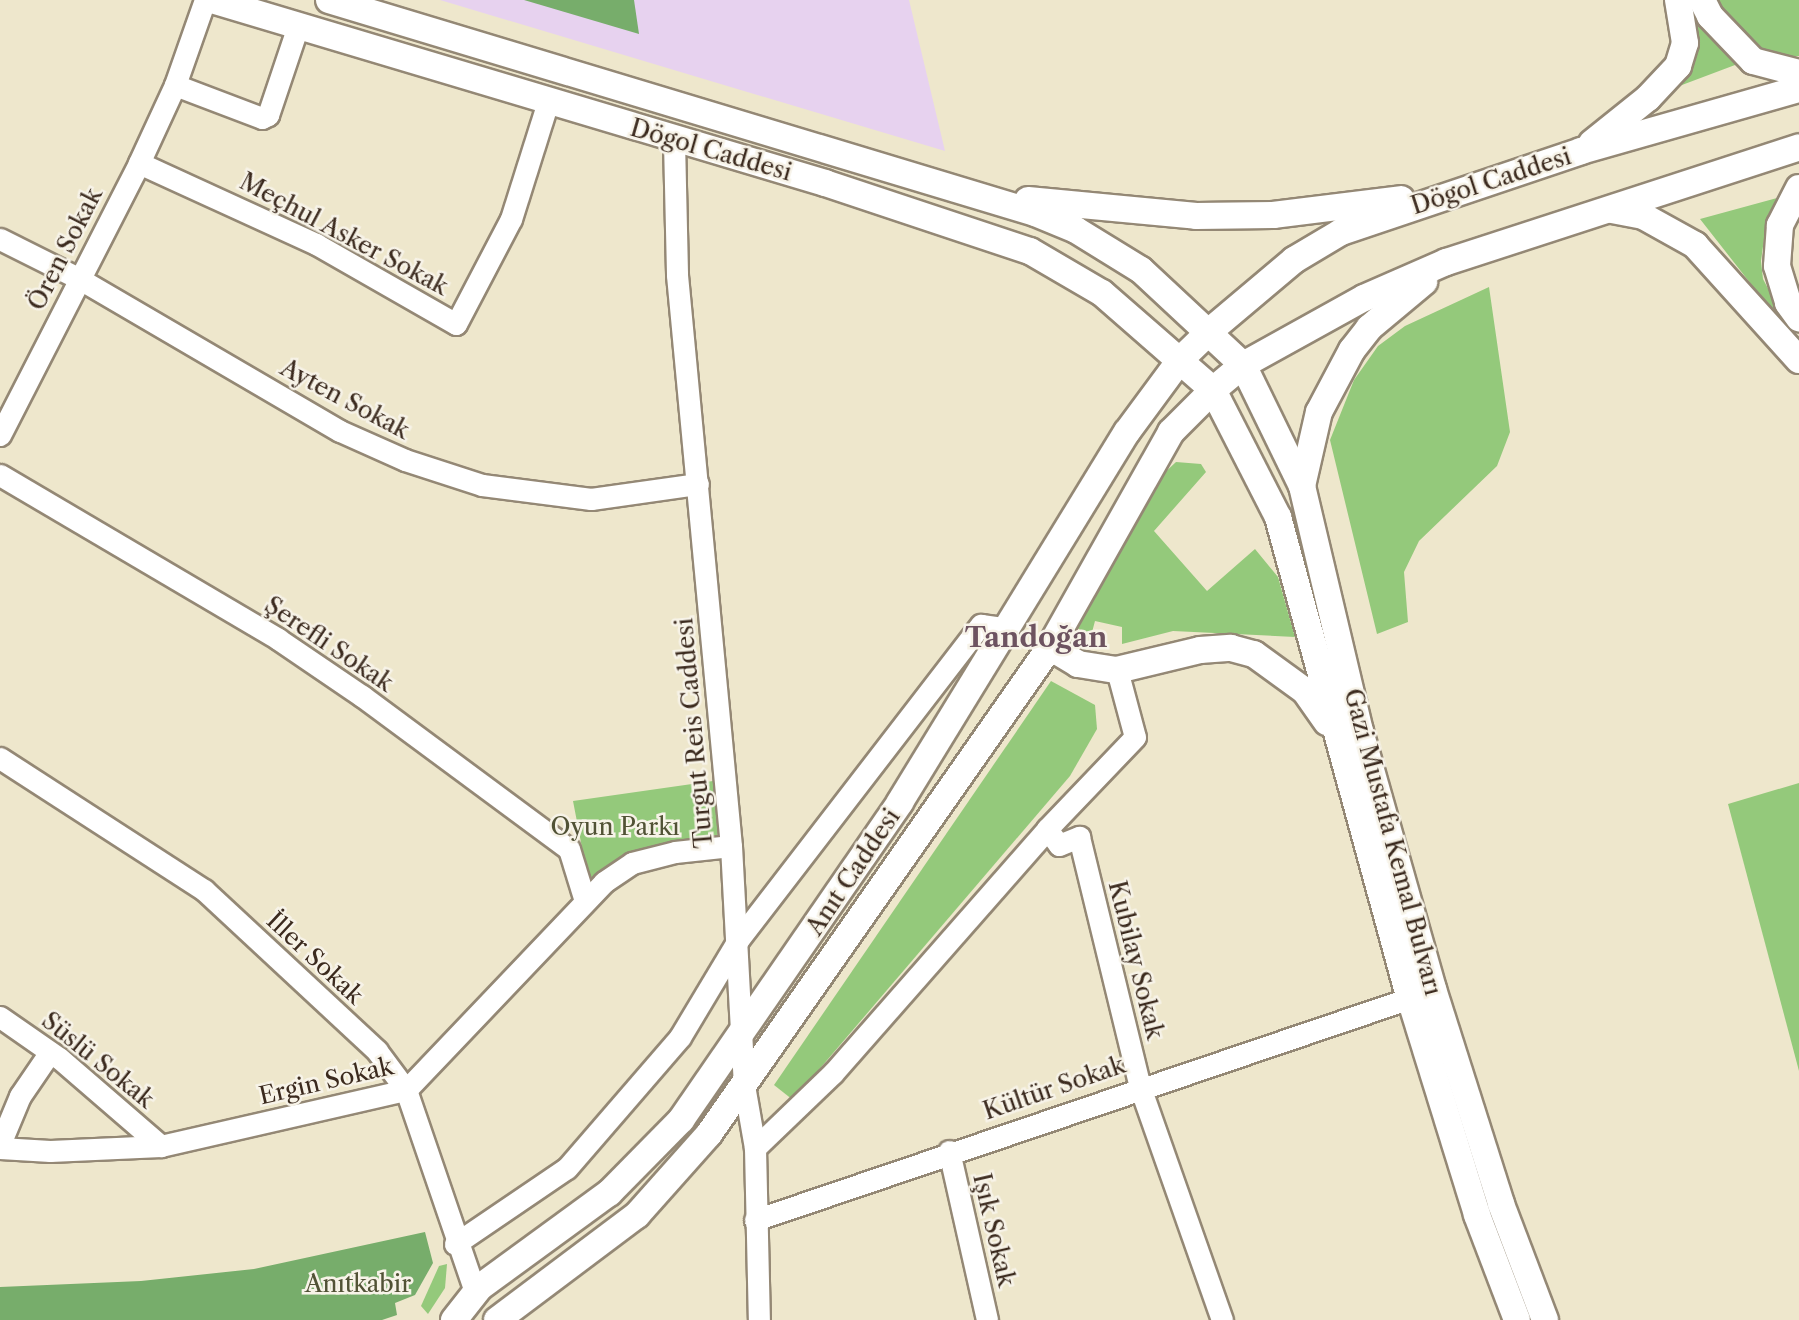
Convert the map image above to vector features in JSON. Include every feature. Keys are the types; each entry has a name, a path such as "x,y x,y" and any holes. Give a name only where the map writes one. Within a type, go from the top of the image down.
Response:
{"main road":[{"name":"Dögol Caddesi","path":"212,0 674,141 825,183 1030,251 1102,293 1213,390"},
{"name":"Dögol Caddesi","path":"329,0 985,195 1076,230 1112,250 1211,330 1243,365"},
{"path":"1581,151 1648,98 1678,66 1685,43 1678,0"},
{"path":"1702,0 1710,16 1753,61 1799,73"},
{"name":"Dögol Caddesi","path":"1180,360 1211,330 1294,260 1341,232 1581,151 1799,89"},
{"path":"1213,390 1243,365 1364,298 1446,262 1799,147"},
{"path":"1799,188 1780,225 1777,266 1788,303 1799,318"},
{"path":"985,195 1196,216 1260,215 1467,191"},
{"path":"1610,210 1643,216 1695,245 1799,360"},
{"path":"1302,486 1319,412 1352,350 1369,328 1446,262"},
{"name":"Anıt Caddesi","path":"454,1320 475,1292 609,1193 681,1120 742,1037 900,802 1127,432 1180,360"},
{"name":"Gazi Mustafa Kemal Bulvarı","path":"1243,365 1302,486 1360,731 1433,989 1502,1204 1545,1320"},
{"name":"Anıt Caddesi","path":"497,1320 636,1215 709,1134 1050,647 1171,432 1213,390"},
{"name":"Gazi Mustafa Kemal Bulvarı","path":"1213,390 1278,517 1410,998 1477,1215 1517,1320"},
{"path":"1050,647 1078,664 1116,670 1200,650 1231,648 1254,654 1305,691 1337,736"}],"street":[{"name":"Ören Sokak","path":"0,435 176,85 205,0"},
{"path":"176,85 262,118 268,115 298,26"},
{"name":"Meçhul Asker Sokak","path":"139,163 316,244 456,324 511,219 548,102"},
{"name":"Turgut Reis Caddesi","path":"674,141 673,218 731,846 744,1085 755,1149 759,1320"},
{"name":"Ayten Sokak","path":"0,239 78,278 340,431 405,460 482,485 591,499 698,484"},
{"name":"Şerefli Sokak","path":"0,475 278,639 362,696 569,849 585,901"},
{"path":"455,1244 567,1168 680,1037 738,940 981,625 1008,629"},
{"path":"755,1149 833,1073 1047,830 1135,737 1116,670"},
{"name":"İller Sokak","path":"0,758 204,890 377,1051 406,1090 434,1167 455,1244 475,1292"},
{"name":"Kubilay Sokak","path":"1047,830 1059,845 1079,837 1140,1087 1222,1320"},
{"name":"Ergin Sokak","path":"0,1146 50,1151 161,1146 406,1090 585,901 632,863 676,852 731,846"},
{"name":"Kültür Sokak","path":"755,1220 949,1151 1410,998"},
{"name":"Süslü Sokak","path":"0,1017 50,1052 161,1146"},
{"path":"0,1146 20,1096 50,1052"},
{"name":"Işık Sokak","path":"949,1151 987,1320"}],"shaded area":[{"path":"440,0 909,0 945,151"}],"green space":[{"path":"524,0 634,0 639,34"},
{"path":"1715,0 1799,0 1799,56 1778,56 1743,40"},
{"path":"1701,22 1711,37 1743,62 1674,88 1696,36 1695,24"},
{"path":"1777,198 1766,225 1761,261 1763,279 1783,317 1780,321 1700,219"},
{"path":"1489,287 1510,432 1497,466 1419,541 1404,572 1408,622 1377,634 1330,440 1354,380 1378,346 1405,326"},
{"path":"1176,462 1201,464 1206,472 1154,531 1207,591 1255,549 1278,577 1295,637 1173,631 1122,644 1122,627 1095,621 1091,636 1077,628 1160,477"},
{"path":"1051,681 1095,705 1097,729 1070,776 793,1100 774,1085"},
{"name":"Oyun Parkı","path":"713,781 718,837 664,843 625,856 589,884 573,801"},
{"path":"1799,783 1799,1071 1728,804"},
{"name":"Anıtkabir","path":"425,1232 433,1263 415,1295 395,1303 397,1315 382,1320 0,1320 0,1287 141,1281 254,1269"},
{"path":"447,1264 445,1288 428,1314 421,1306 439,1266"}],"district":[{"name":"Tandoğan","path":"1036,637"}]}
